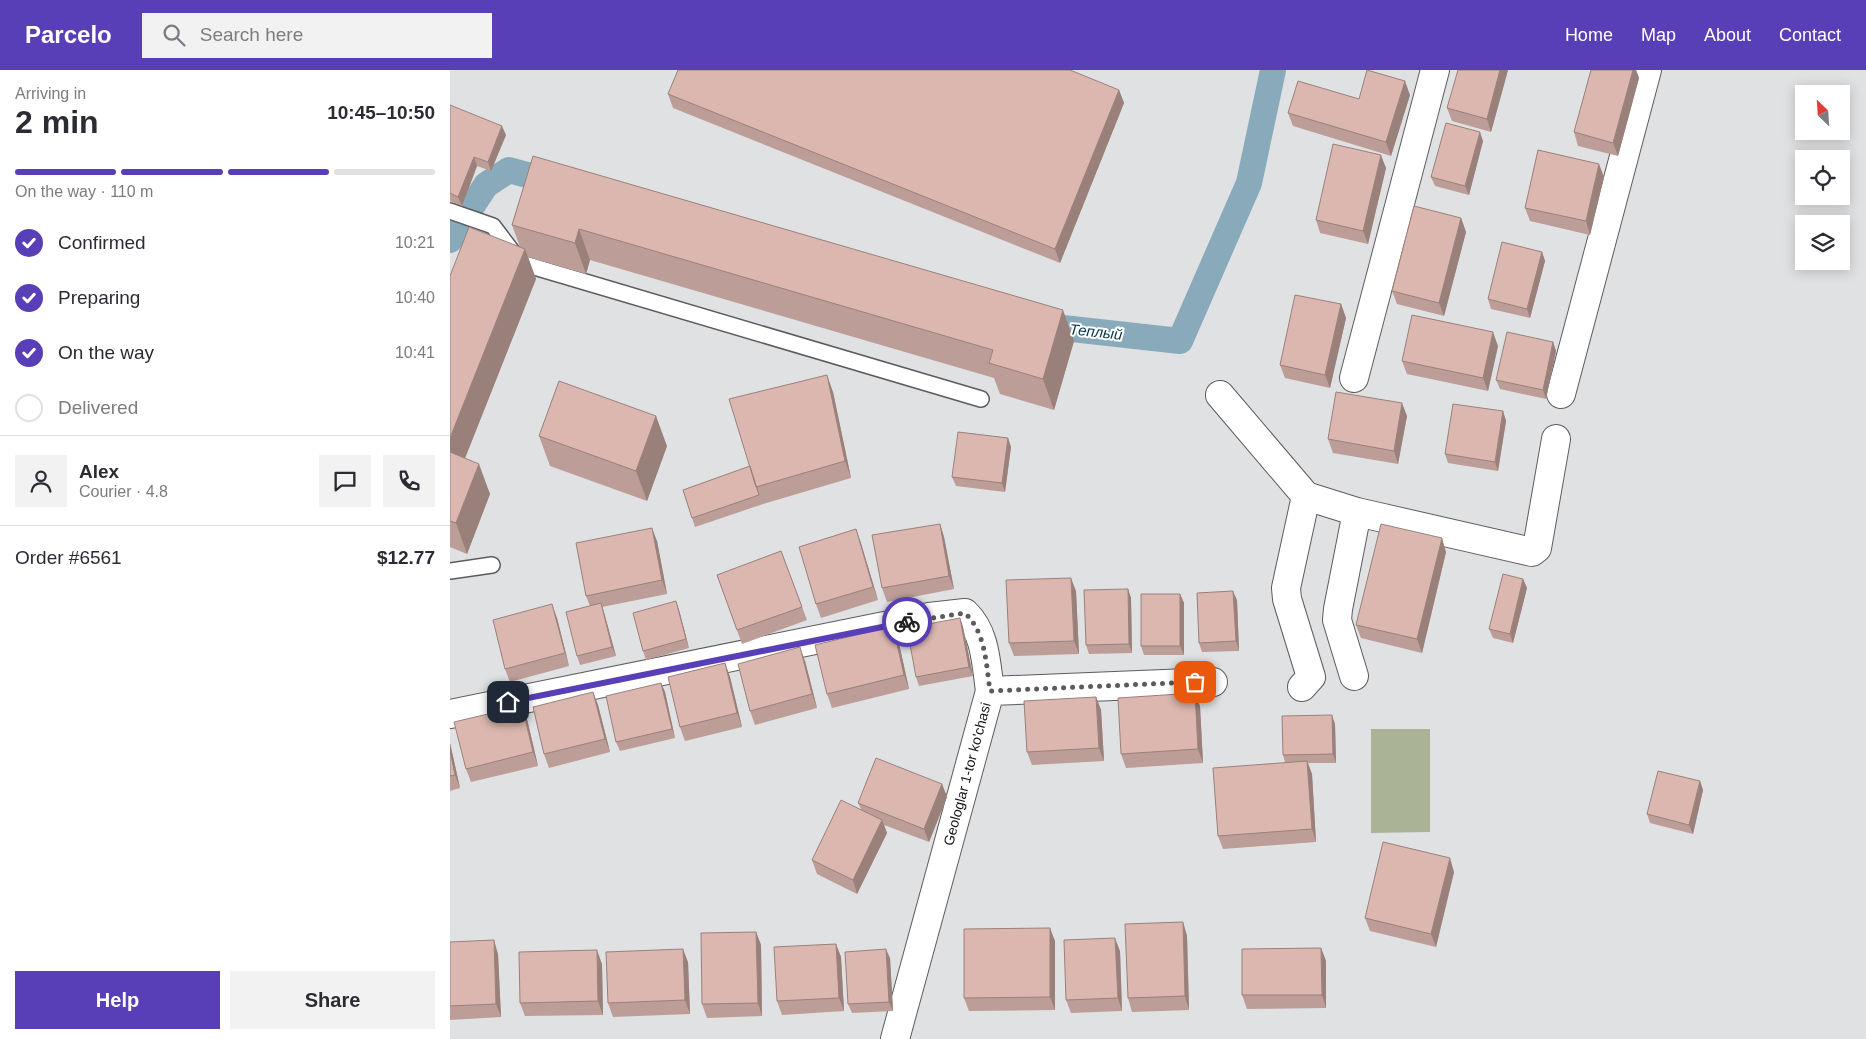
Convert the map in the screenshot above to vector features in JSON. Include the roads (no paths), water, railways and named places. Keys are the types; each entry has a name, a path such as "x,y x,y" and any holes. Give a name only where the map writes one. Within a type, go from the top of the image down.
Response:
{"street":[{"path":"1354,378 1435,70"},
{"path":"1561,394 1647,70"},
{"path":"1220,395 1306,496 1357,512 1532,552 1537,548 1556,439"},
{"path":"1302,687 1312,677 1287,599 1286,588 1306,496"},
{"path":"1354,676 1337,620 1357,512"},
{"name":"Geologlar 1-tor ko'chasi","path":"450,714 919,619 965,613 974,622 983,643 990,691 894,1039"},
{"path":"990,691 1213,682"}],"lane":[{"path":"450,211 493,226 521,263 981,399"},
{"path":"450,570 492,565"}],"waterway":[{"name":"Теплый","path":"1035,320 1063,328 1180,341 1249,183 1273,70"},
{"name":"Теплый","path":"450,240 486,185 509,170 560,184"}]}
